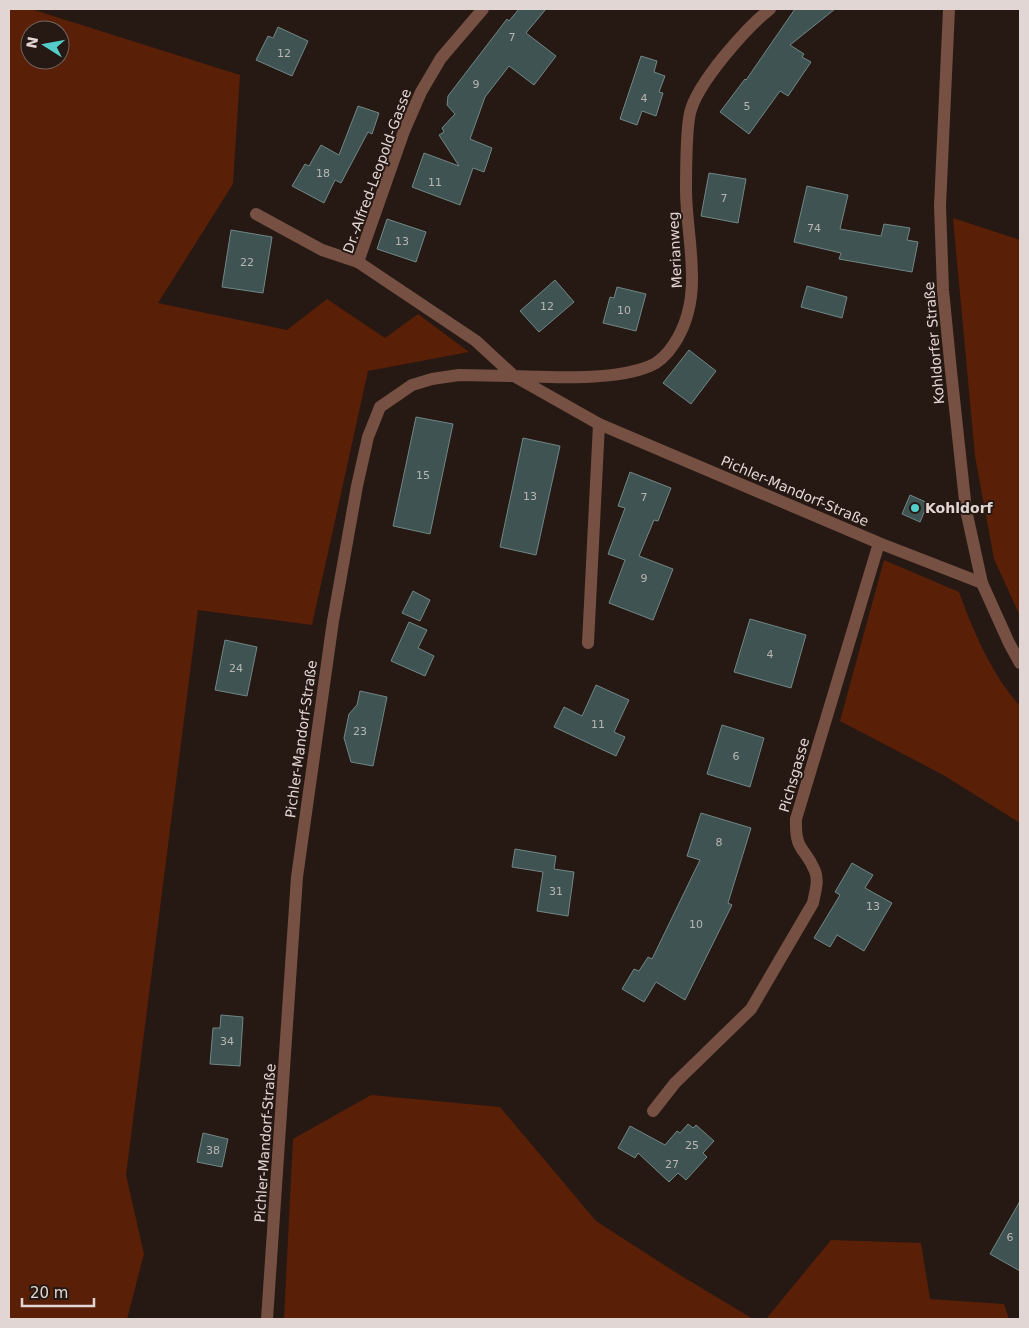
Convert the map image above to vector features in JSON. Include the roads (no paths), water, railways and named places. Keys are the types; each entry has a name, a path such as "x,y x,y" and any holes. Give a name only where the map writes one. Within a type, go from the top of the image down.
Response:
{"street":[{"name":"Dr.-Alfred-Leopold-Gasse","path":"483,9 441,58 421,92 404,131 358,262 476,341 514,376"},
{"name":"Merianweg","path":"514,376 561,378 608,375 650,366 666,356 681,332 692,300 693,276 686,192 690,114 695,99 738,37 770,9"},
{"name":"Kohldorfer Straße","path":"949,9 940,206 943,290 966,510 982,583 1020,663"},
{"path":"256,214 322,250 358,262"},
{"name":"Pichler-Mandorf-Straße","path":"267,1319 297,877 333,621 357,486 368,437 380,407 412,385 432,379 459,375 514,376 599,424 879,543 982,583"},
{"path":"588,643 599,424"},
{"name":"Pichsgasse","path":"653,1111 675,1083 751,1009 813,903 817,886 815,871 798,846 795,836 796,819 879,543"}],"place":[{"name":"Kohldorf","path":"915,508"}]}
